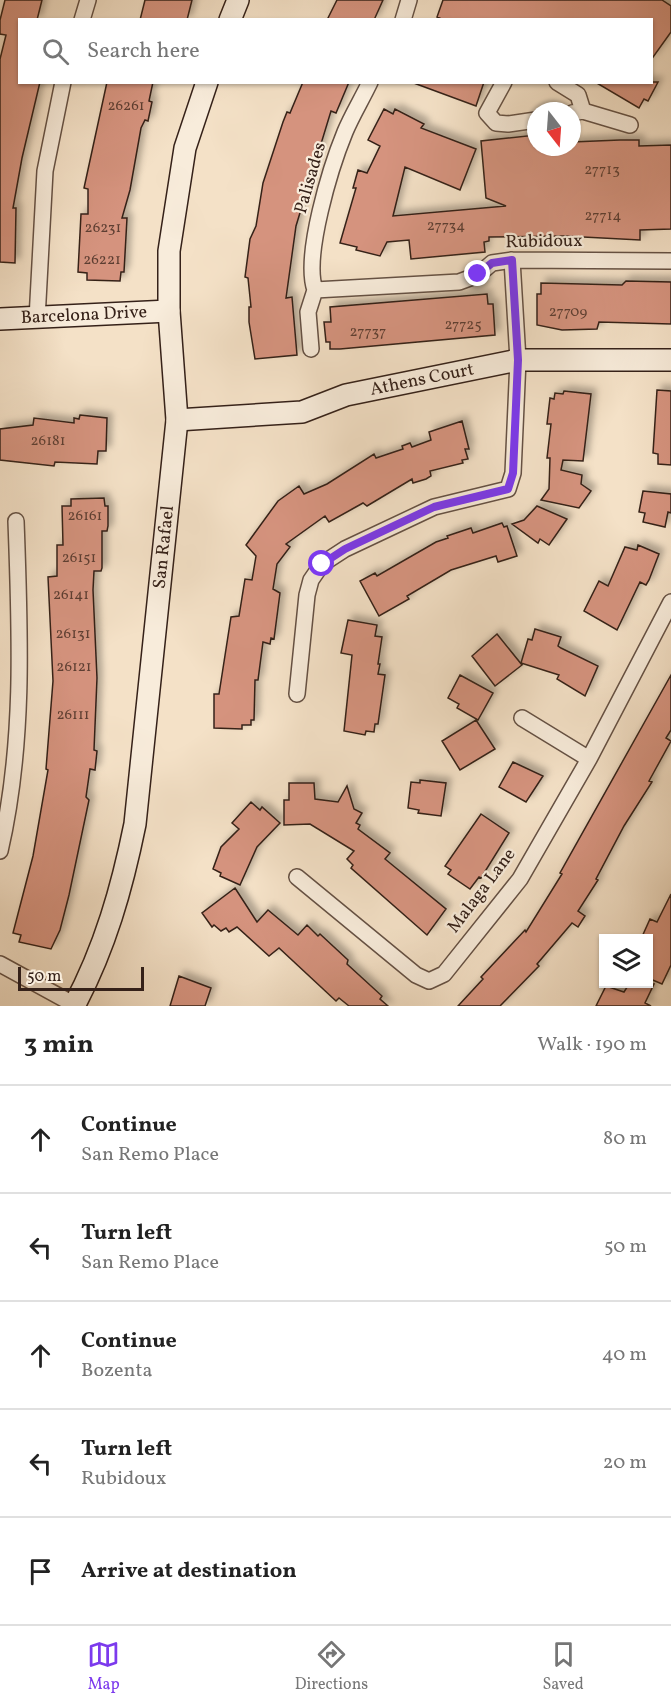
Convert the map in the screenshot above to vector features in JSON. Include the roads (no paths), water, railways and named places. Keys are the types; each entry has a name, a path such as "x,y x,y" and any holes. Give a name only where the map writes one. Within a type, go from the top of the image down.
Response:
{"street":[{"path":"83,18 88,0"},
{"path":"231,18 238,0"},
{"path":"403,18 408,0"},
{"path":"37,319 45,171 63,84"},
{"name":"San Rafael","path":"74,1005 101,953 123,883 135,824 177,420 169,311 169,251 185,148 206,84"},
{"name":"Palisades","path":"311,349 308,306 315,290 310,275 321,209 345,132 369,84"},
{"path":"503,84 488,113 496,123 527,121"},
{"path":"560,84 578,95 578,102"},
{"path":"581,113 630,125"},
{"path":"297,693 307,595 311,579 322,564 345,549 434,507 508,489 513,473 518,360 512,260"},
{"name":"Rubidoux","path":"315,290 459,282 478,274 492,263 512,260 671,261"},
{"name":"Barcelona Drive","path":"0,319 169,311"},
{"name":"Athens Court","path":"177,420 302,412 346,395 518,360 671,360"},
{"path":"0,851 16,747 20,654 16,521"},
{"name":"Malaga Lane","path":"297,877 416,975 429,981 444,974 519,879 589,759 671,602"},
{"path":"522,718 589,759"},
{"path":"0,964 74,1005"}]}
